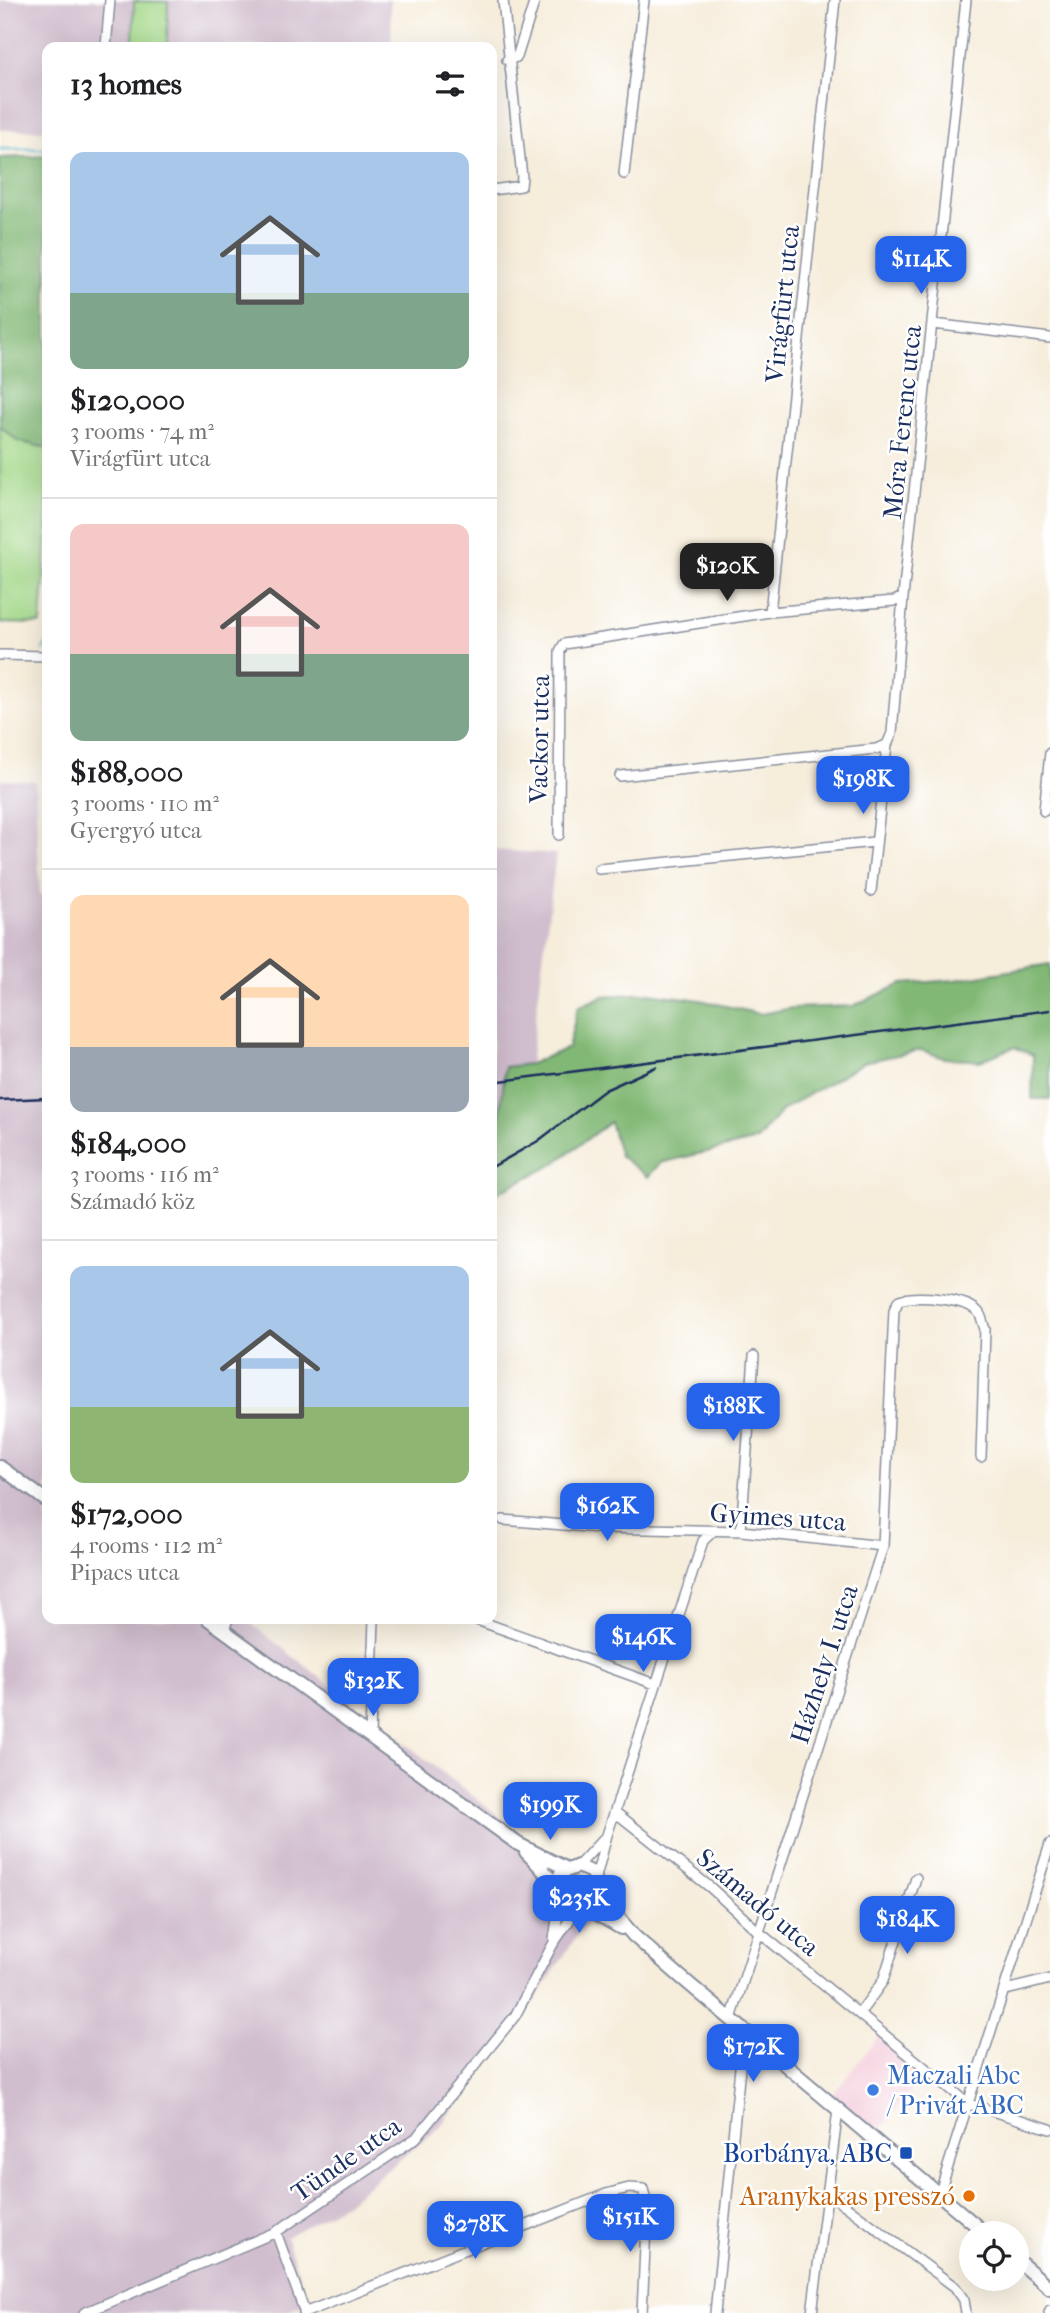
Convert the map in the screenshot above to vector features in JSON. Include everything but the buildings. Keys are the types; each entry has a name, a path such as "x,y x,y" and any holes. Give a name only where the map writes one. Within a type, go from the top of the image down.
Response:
{"main road":[{"path":"0,1466 42,1497"},
{"path":"226,1625 370,1736 518,1844 572,1867 585,1868 596,1877 597,1894 634,1936 970,2221"},
{"path":"518,1844 555,1888 560,1901 581,1908 634,1936"},
{"path":"555,1888 561,1873 572,1867"},
{"path":"581,1908 597,1894"},
{"path":"1029,2270 1050,2288"}],"street":[{"path":"106,42 110,0"},
{"path":"497,189 521,186 503,0"},
{"path":"507,60 517,57 535,0"},
{"path":"624,174 644,0"},
{"name":"Virágfürt utca","path":"770,611 835,0"},
{"name":"Móra Ferenc utca","path":"871,891 887,745 892,733 903,597 966,0"},
{"path":"933,324 1050,338"},
{"path":"770,611 894,601 903,597"},
{"name":"Vackor utca","path":"559,835 560,651 564,644 770,611"},
{"path":"0,655 42,656"},
{"path":"620,776 876,749 887,745"},
{"path":"1044,811 1050,753"},
{"path":"599,869 875,842"},
{"name":"Házhely I. utca","path":"731,2020 883,1546 894,1310 899,1300 911,1296 965,1303 979,1313 985,1329 981,1457"},
{"path":"741,1531 754,1356"},
{"name":"Gyimes utca","path":"503,1520 600,1528 741,1531 883,1546"},
{"path":"596,1877 655,1684 704,1541 712,1532"},
{"path":"370,1736 374,1624"},
{"path":"488,1624 655,1684"},
{"name":"Számadó utca","path":"615,1812 969,2104 1050,2129"},
{"path":"572,1867 607,1835"},
{"path":"939,2195 1050,1844"},
{"path":"859,2014 884,1981 916,1878"},
{"name":"Tünde utca","path":"553,1944 560,1901"},
{"name":"Tünde utca","path":"84,2313 101,2309 276,2232 416,2138 515,2016 553,1944 581,1908"},
{"path":"1006,1990 1050,1979"},
{"path":"715,2313 740,2068 751,2037"},
{"path":"812,2313 838,2110"},
{"path":"276,2232 304,2313 606,2194 629,2188 643,2189 648,2204 642,2313"},
{"path":"827,2192 955,2287 964,2300 966,2313"}],"shaded area":[{"path":"0,0 390,0 392,42 42,42 42,130 0,130"},
{"path":"0,780 35,781 42,895 42,1624 251,1624 608,1901 579,1932 538,1996 439,2128 345,2204 286,2237 309,2304 281,2313 0,2313"},
{"path":"497,850 556,854 530,1064 505,1067 497,1144"},
{"path":"880,2035 925,2073 878,2133 832,2095"}],"green space":[{"path":"134,1 168,2 167,42 133,42"},
{"path":"42,156 42,447 18,441 0,426 0,158"},
{"path":"0,426 18,441 42,447 42,609 41,624 0,623"},
{"path":"1050,964 1050,1099 1032,1099 1033,1055 1014,1047 980,1061 944,1058 921,1050 864,1062 781,1111 757,1140 660,1163 648,1177 620,1156 610,1122 551,1166 497,1193 497,1146 505,1067 530,1064 568,1048 578,1007 603,996 649,993 700,1000 760,1014 793,1008 853,1006 902,984 955,980"},
{"path":"577,1873 588,1877 592,1888 588,1899 577,1903 566,1899 562,1888 566,1877"}],"waterway":[{"path":"0,149 42,149"}],"railway":[{"path":"497,1081 1050,1010"},
{"path":"497,1164 538,1141 605,1090 656,1067"},
{"path":"0,1100 42,1098"}],"place":[{"name":"Maczali Abc / Privát ABC","path":"873,2090"},
{"name":"Borbánya, ABC","path":"906,2153"},
{"name":"Aranykakas presszó","path":"969,2196"}]}
